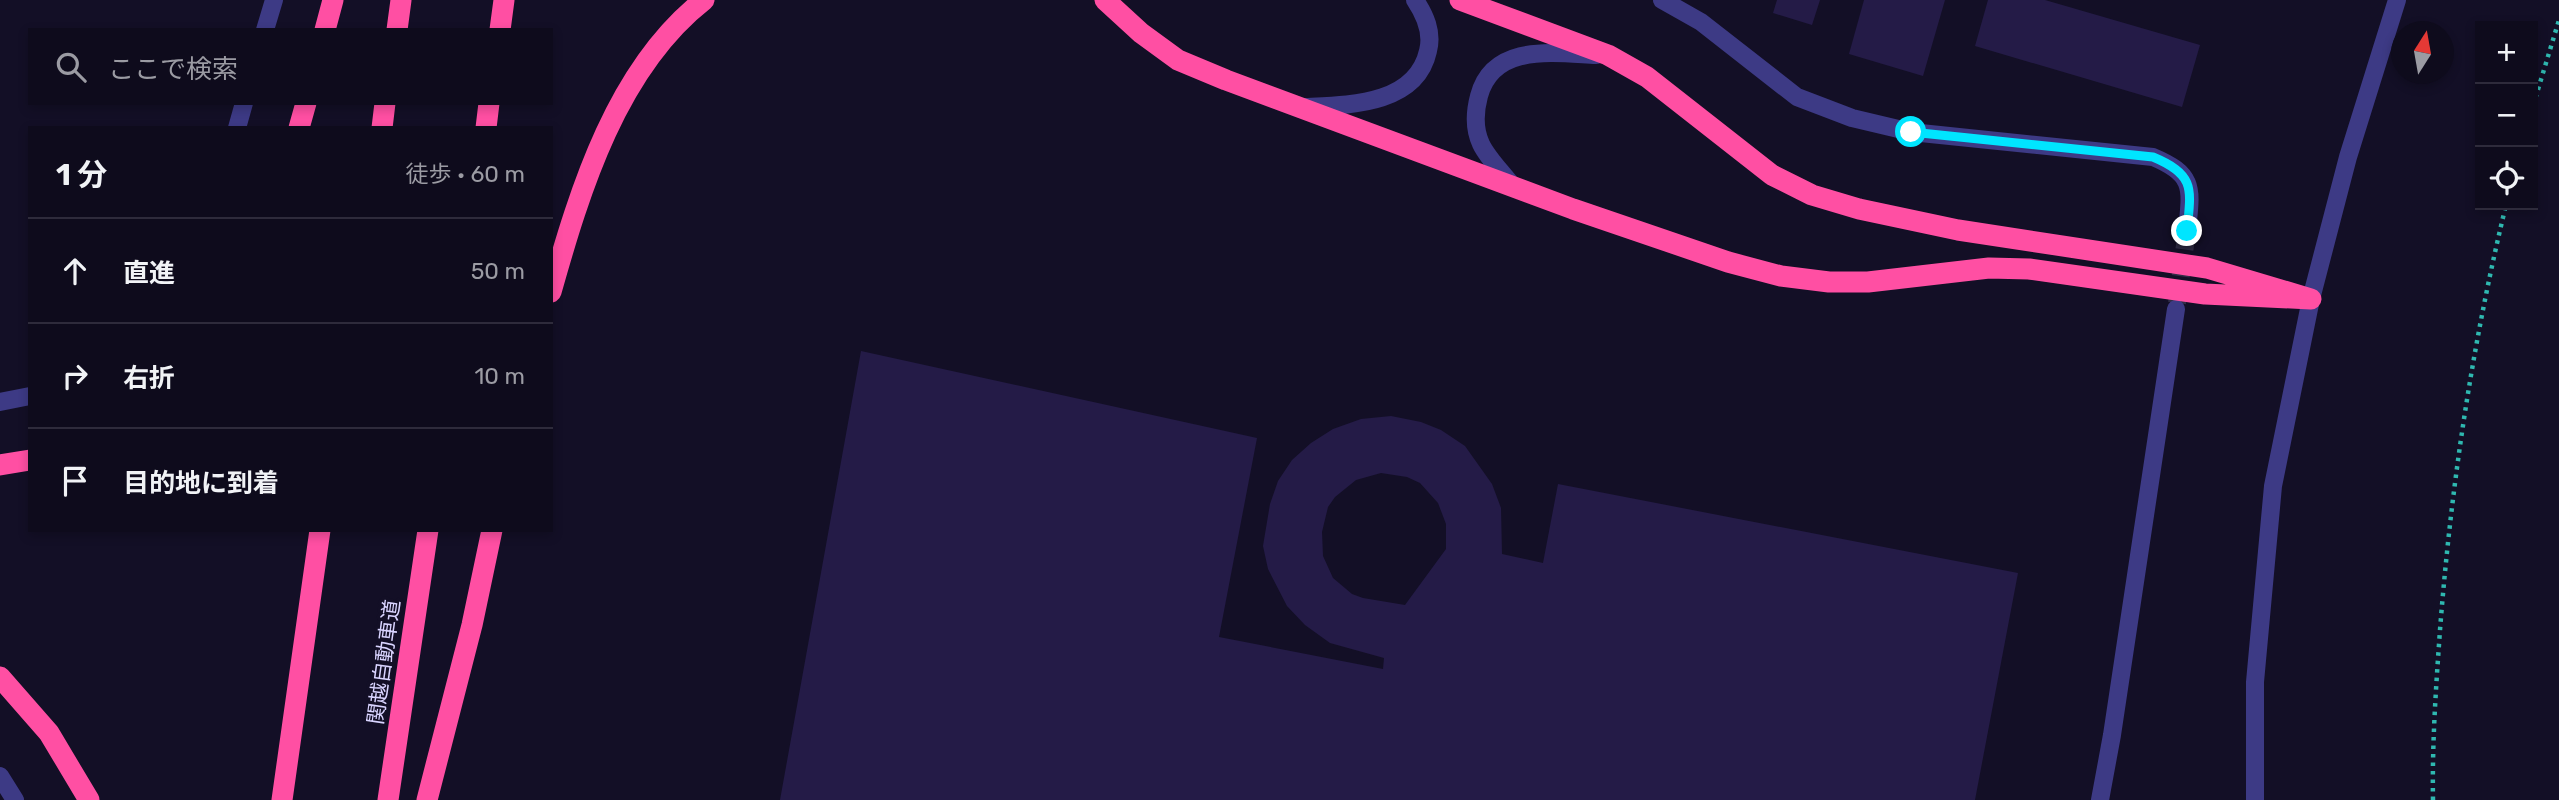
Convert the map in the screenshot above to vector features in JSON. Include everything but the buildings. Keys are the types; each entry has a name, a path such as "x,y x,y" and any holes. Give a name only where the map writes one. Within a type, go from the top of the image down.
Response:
{"highway":[{"path":"326,28 333,0"},
{"path":"397,28 401,0"},
{"path":"500,28 504,0"},
{"path":"553,285 576,205 608,129 646,62 681,18 704,0"},
{"path":"1105,0 1141,33 1178,60 1226,80 1514,188 1728,262 1781,276 1829,282 1868,282 1989,268 2029,269 2205,294 2311,299"},
{"path":"1460,0 1608,55 1647,77 1772,175 1812,195 1859,209 1958,230 2207,268 2311,299"},
{"path":"300,126 305,105"},
{"path":"382,126 385,105"},
{"path":"486,126 489,105"},
{"path":"0,465 28,460"},
{"path":"282,800 320,532"},
{"name":"関越自動車道","path":"388,800 428,532"},
{"path":"427,800 472,625 492,532"},
{"path":"0,677 49,733 89,800"}],"street":[{"path":"266,28 274,0"},
{"path":"1300,107 1350,105 1383,98 1409,85 1426,61 1431,41 1424,14 1415,0"},
{"path":"1662,0 1701,22 1797,97 1852,118 1911,132 2153,157 2173,165 2186,179 2191,196 2187,231"},
{"path":"2255,800 2255,682 2273,486 2311,299 2348,157 2396,0"},
{"path":"1514,188 1481,143 1474,112 1482,84 1497,66 1521,55 1551,52 1608,55"},
{"path":"238,126 243,105"},
{"path":"2100,800 2176,309"},
{"path":"0,402 28,396"},
{"path":"0,776 15,800"}],"path":[{"path":"2538,89 2559,20"},
{"path":"2433,800 2435,696 2460,431 2505,210"}],"tunnel":[{"path":"2177,303 2187,231"}],"route":[{"path":"1911,132 2153,157 2173,165 2186,179 2191,196 2187,231"}]}
